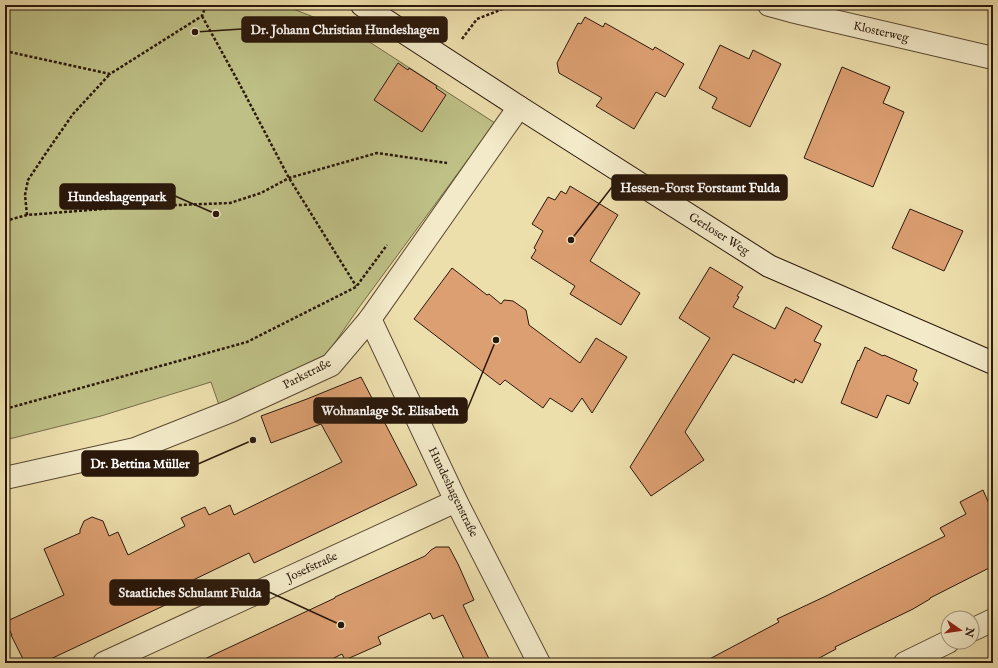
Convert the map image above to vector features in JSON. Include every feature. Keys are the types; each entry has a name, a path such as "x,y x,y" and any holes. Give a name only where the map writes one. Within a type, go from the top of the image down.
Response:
{"street":[{"name":"Gerloser Weg","path":"362,5 769,266 993,362"},
{"name":"Klosterweg","path":"769,5 993,58"},
{"name":"Parkstraße","path":"5,478 135,449 231,411 331,365 370,319 519,106"},
{"name":"Hundeshagenstraße","path":"370,319 456,501 540,663"},
{"name":"Josefstraße","path":"104,663 456,501"},
{"path":"980,626 993,620"},
{"path":"905,663 940,646"}],"path":[{"path":"27,215 25,195 28,180 46,152 74,114 110,74 202,16 206,5"},
{"path":"461,41 477,19 513,5"},
{"path":"5,408 248,342 356,287 289,178 202,16"},
{"path":"5,51 110,74"},
{"path":"5,221 27,215 128,206 230,204 261,193 289,178 377,153 447,163"}],"green space":[{"path":"5,5 283,5 357,34 495,123 360,306 327,354 219,405 211,382 101,416 5,440"}],"building":[{"path":"585,17 603,27 605,23 653,50 655,47 684,64 665,97 656,92 634,129 596,106 602,98 559,73 557,63 578,23 581,24"},
{"path":"720,45 749,59 753,50 781,64 750,127 712,108 717,98 699,88"},
{"path":"398,63 408,70 409,68 437,86 436,88 446,95 422,132 374,100"},
{"path":"842,67 890,87 883,103 904,112 873,187 804,158"},
{"path":"570,186 618,215 590,261 640,293 621,325 570,294 575,286 531,258 536,250 534,248 543,231 532,224 548,197 555,200 561,191 566,194"},
{"path":"910,209 963,231 944,271 892,248"},
{"path":"710,267 743,287 737,296 739,297 733,307 775,329 786,307 822,326 814,341 821,344 802,383 795,379 794,383 733,354 685,432 704,460 651,496 630,467 710,338 679,318"},
{"path":"452,268 501,304 504,300 513,301 526,310 529,325 580,363 596,338 627,357 592,413 582,398 572,412 550,398 543,408 505,380 500,385 414,319"},
{"path":"865,347 917,370 913,380 918,383 909,404 887,395 877,418 841,403 858,360 859,361"},
{"path":"361,377 417,485 254,563 249,553 189,582 193,592 42,663 25,663 5,622 64,595 44,549 80,533 84,521 92,517 103,521 109,536 118,532 128,555 185,526 181,518 205,507 209,515 230,505 234,515 342,462 321,424 271,443 261,416"},
{"path":"983,490 993,513 993,566 930,598 913,609 835,647 836,649 810,663 702,663 779,622 777,619 945,536 940,528 966,514 960,502"},
{"path":"436,547 449,547 458,564 474,600 463,605 491,663 466,663 443,615 433,619 430,613 378,637 381,644 345,660 342,654 324,663 196,663 425,556"}],"place":[{"name":"Dr. Johann Christian Hundeshagen","path":"195,32"},
{"name":"Hundeshagenpark","path":"216,214"},
{"name":"Hessen-Forst Forstamt Fulda","path":"571,240"},
{"name":"Wohnanlage St. Elisabeth","path":"496,340"},
{"name":"Dr. Bettina Müller","path":"253,440"},
{"name":"Staatliches Schulamt Fulda","path":"341,625"}]}
